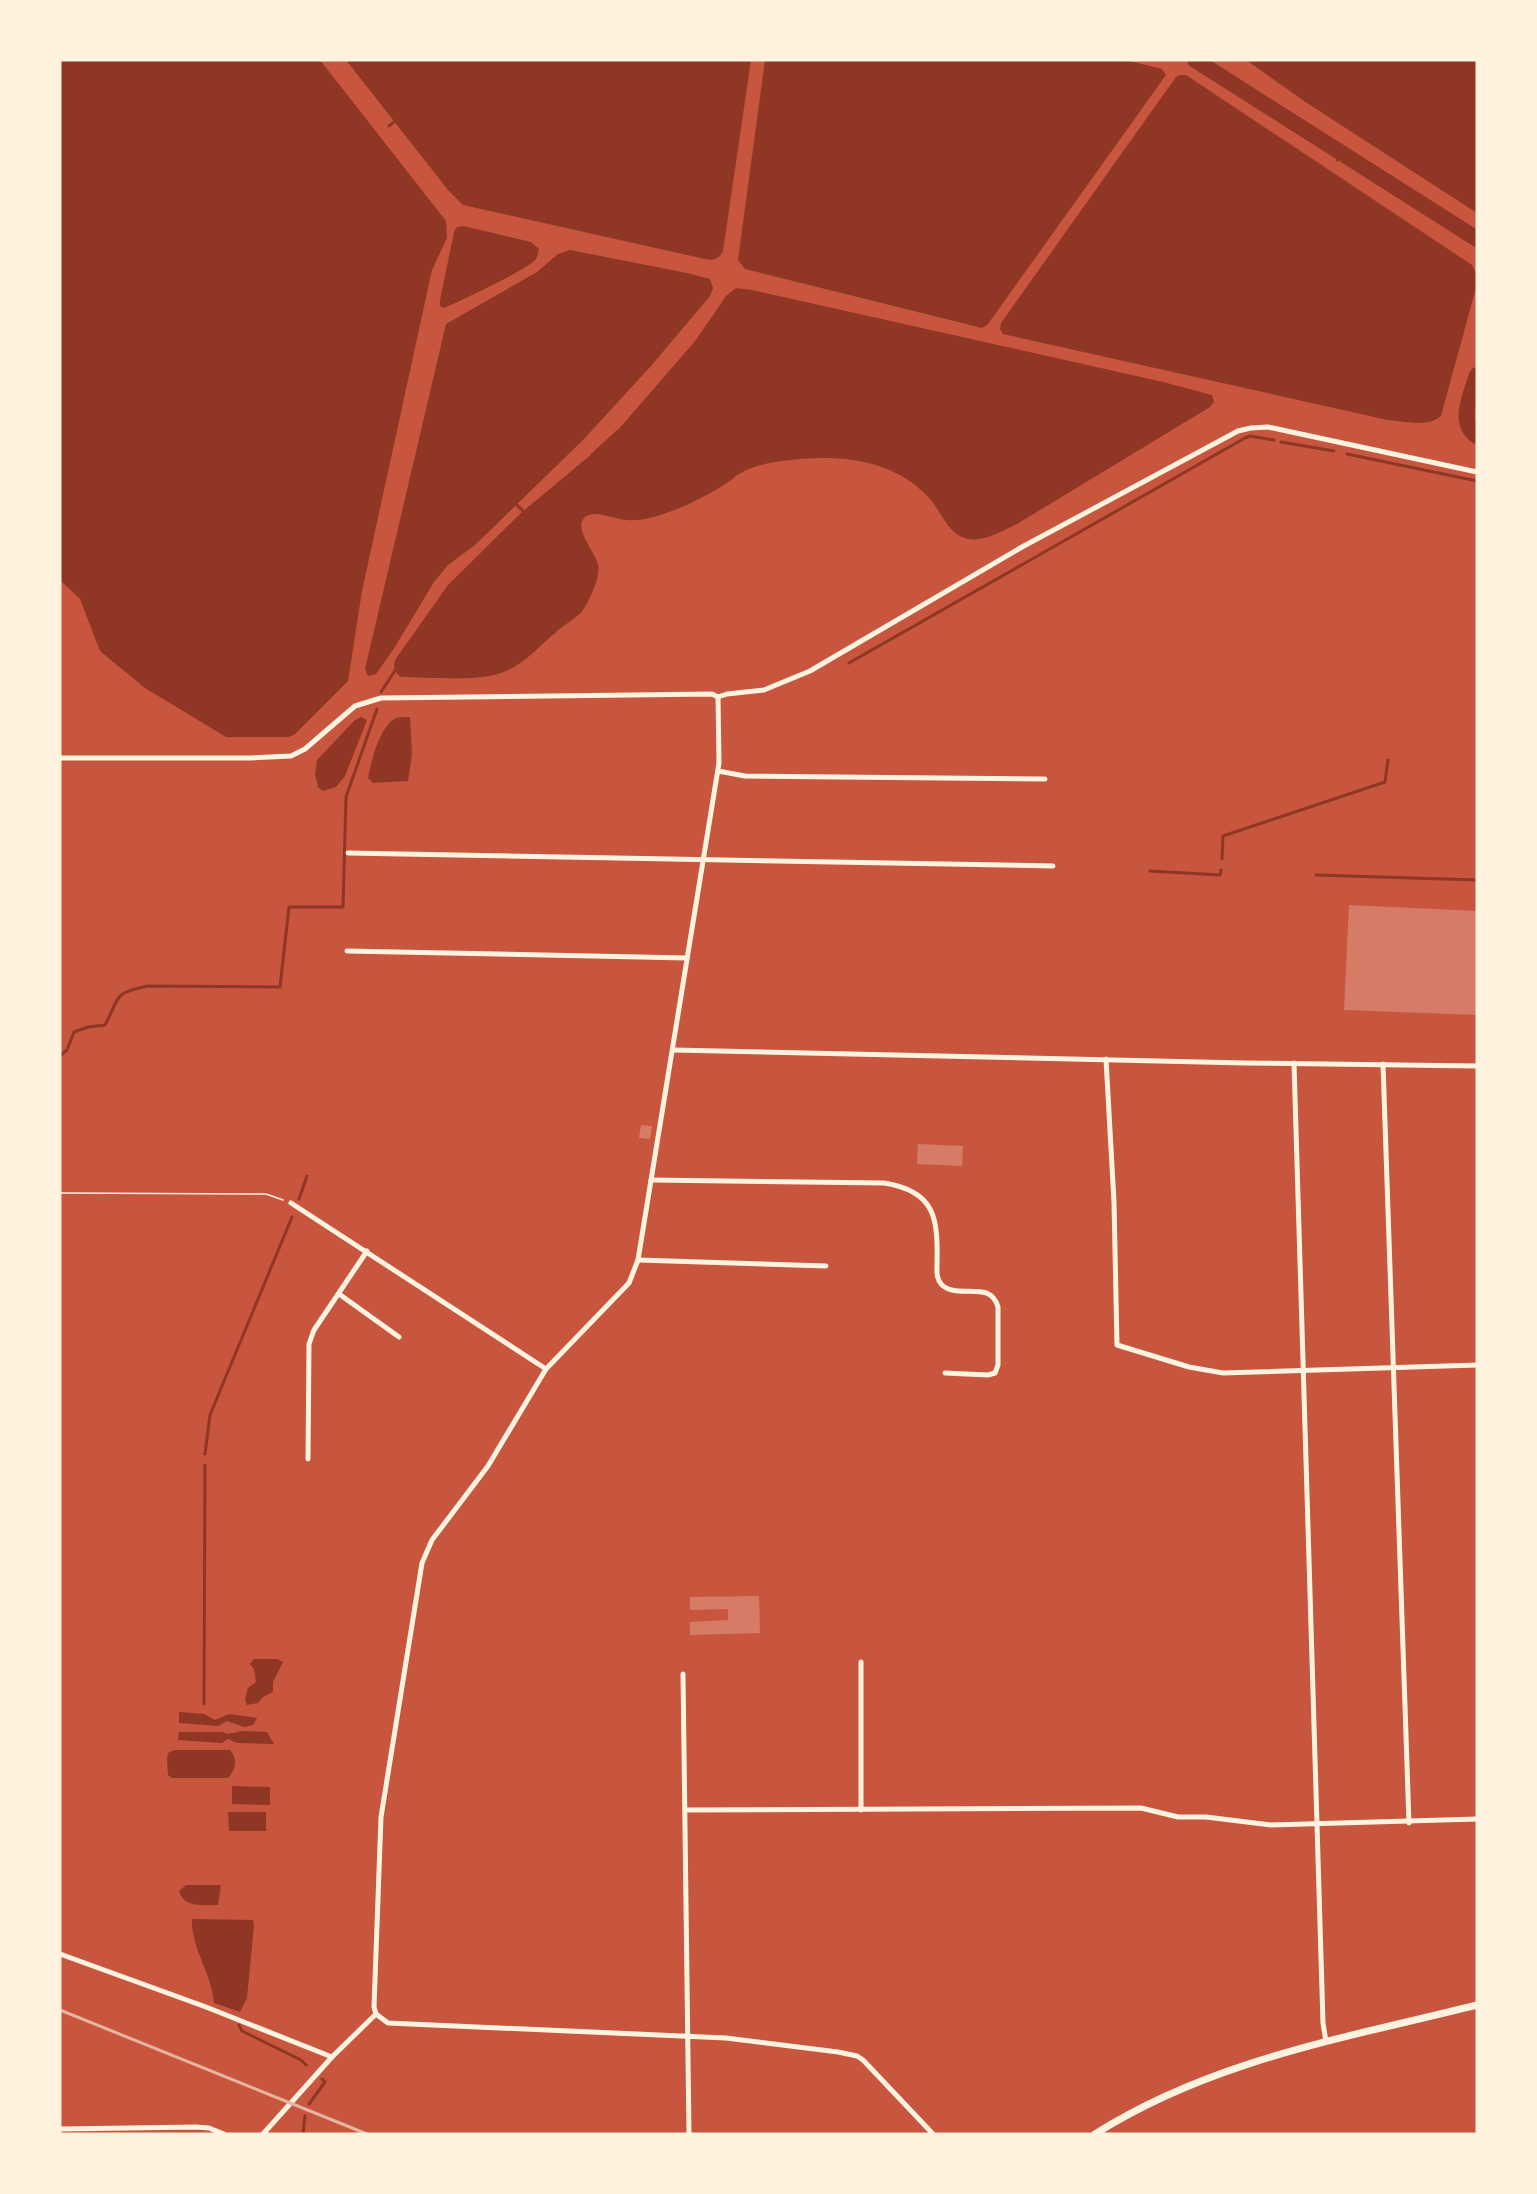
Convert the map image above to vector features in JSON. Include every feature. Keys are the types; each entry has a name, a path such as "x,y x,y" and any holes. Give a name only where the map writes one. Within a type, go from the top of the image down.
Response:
{"street":[{"path":"60,758 291,756 305,749 355,706 381,698 712,694 718,697 764,690 810,671 1022,547 1238,431 1269,426 1477,472"},
{"path":"718,697 720,754 718,771 638,1260 629,1283 546,1370 488,1466 432,1540 422,1563 381,1817 373,1999 376,2014 388,2023 762,2041 856,2056 875,2071 933,2134"},
{"path":"718,771 745,776 1045,779"},
{"path":"348,853 1053,866"},
{"path":"347,951 687,958"},
{"path":"673,1050 1477,1066"},
{"path":"1106,1059 1114,1202 1117,1345 1223,1373 1477,1365"},
{"path":"1293,1063 1323,2023 1326,2042"},
{"path":"1383,1064 1409,1822"},
{"path":"651,1180 884,1184 898,1185 916,1194 926,1201 933,1215 938,1236 937,1276 940,1283 952,1290 991,1295 996,1300 998,1308 998,1365 995,1373 988,1375 945,1373"},
{"path":"291,1203 546,1370"},
{"path":"308,1459 309,1344 314,1330 367,1251"},
{"path":"638,1260 826,1266"},
{"path":"339,1294 399,1336"},
{"path":"861,1662 861,1810"},
{"path":"683,1674 689,2134"},
{"path":"685,1810 1141,1808 1178,1817 1206,1817 1271,1825 1477,1820"},
{"path":"60,1954 206,2007 332,2057"},
{"path":"1095,2134 1155,2100 1240,2065 1477,2005"},
{"path":"263,2134 332,2057 376,2014"},
{"path":"60,2129 196,2127 209,2128 224,2134"}],"path":[{"path":"60,1193 266,1194 291,1203"}],"shaded area":[{"path":"60,60 320,60 446,221 447,238 432,270 362,591 348,681 294,735 288,737 226,737 145,688 100,651 80,599 60,580"},
{"path":"346,60 751,60 723,251 716,259 705,259 463,205 448,190"},
{"path":"765,60 1125,60 1162,69 1166,75 988,324 982,328 745,269 738,260"},
{"path":"1246,60 1477,60 1477,213 1307,103"},
{"path":"1186,75 1472,265 1477,275 1477,284 1441,416 1436,420 1423,423 1388,420 1003,334 1000,329 1001,323 1176,77"},
{"path":"463,226 531,242 539,249 538,254 531,264 521,270 444,308 440,306 440,300 454,232 457,227"},
{"path":"570,250 710,279 713,288 710,296 651,366 583,440 475,545 448,565 434,582 376,674 368,676 365,669 446,324 537,272 558,254"},
{"path":"736,288 1163,382 1212,395 1214,402 1210,407 1017,524 983,538 969,539 957,534 930,499 898,474 881,467 843,459 802,459 754,467 697,500 650,518 622,520 598,514 588,515 582,523 583,534 599,569 589,600 577,616 523,661 501,673 465,678 401,677 395,670 395,660 448,585 521,513 611,438 696,340 726,296"},
{"path":"361,717 367,720 345,776 336,787 323,791 318,787 315,774 317,760 355,720"},
{"path":"410,717 412,754 408,781 373,783 368,778 380,737 396,718"},
{"path":"254,1659 277,1659 283,1662 273,1682 273,1692 263,1697 258,1703 247,1705 245,1699 248,1688 256,1682 254,1669 250,1664"},
{"path":"179,1712 204,1714 215,1720 229,1714 257,1718 253,1725 244,1727 227,1721 218,1726 179,1723"},
{"path":"242,1731 267,1732 274,1744 237,1743 228,1739 222,1743 178,1740 179,1732 228,1734"},
{"path":"175,1750 230,1750 235,1761 233,1772 228,1778 172,1778 168,1775 167,1759 168,1753"},
{"path":"232,1786 270,1787 270,1805 232,1804"},
{"path":"228,1812 266,1812 266,1831 229,1831"},
{"path":"186,1885 221,1885 218,1905 189,1903 179,1891"},
{"path":"192,1919 253,1920 247,1998 240,2012 214,2003 210,1982 195,1940"}],"building":[{"path":"1349,905 1477,911 1477,1015 1344,1010"},
{"path":"641,1125 652,1126 650,1139 639,1138"},
{"path":"918,1144 963,1146 962,1166 917,1164"},
{"path":"759,1596 760,1633 690,1635 690,1622 728,1620 728,1609 690,1610 690,1597"}],"waterway":[{"path":"1195,60 1477,239"},
{"path":"389,126 394,122"},
{"path":"1337,160 1342,153"},
{"path":"1477,375 1467,408 1468,424 1477,436"},
{"path":"592,455 618,431"},
{"path":"849,663 1245,438 1250,436 1274,440"},
{"path":"1281,442 1334,451"},
{"path":"1347,454 1477,481"},
{"path":"515,503 524,512"},
{"path":"381,692 396,669"},
{"path":"60,1056 67,1050 74,1032 105,1025 119,997 128,991 147,986 280,987 289,907 343,907 346,797 377,709"},
{"path":"1222,859 1223,836 1385,782 1388,760"},
{"path":"1150,871 1220,875 1221,870"},
{"path":"1316,875 1477,880"},
{"path":"299,1199 307,1176"},
{"path":"205,1454 210,1415 292,1217"},
{"path":"204,1704 205,1465"},
{"path":"239,2025 242,2031 301,2060 306,2065"},
{"path":"309,2104 325,2082 322,2079"},
{"path":"303,2134 305,2116"}],"railway":[{"path":"60,2010 367,2134"}]}
